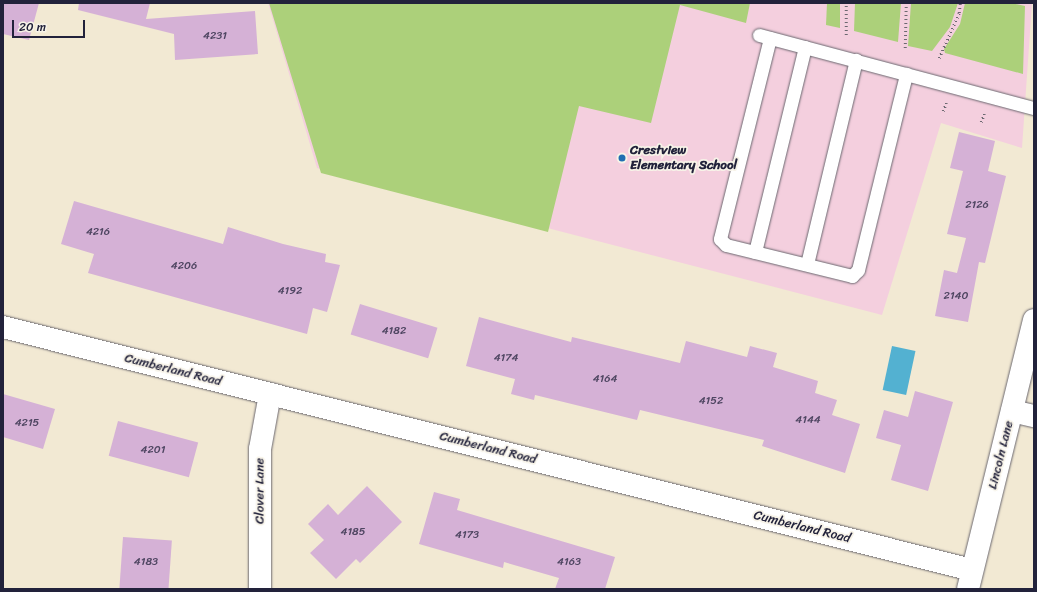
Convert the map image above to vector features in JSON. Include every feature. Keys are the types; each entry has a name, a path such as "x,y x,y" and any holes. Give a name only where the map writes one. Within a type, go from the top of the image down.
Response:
{"street":[{"name":"Lincoln Lane","path":"970,580 1034,320"},
{"name":"Cumberland Road","path":"3,327 270,394 970,580"},
{"name":"Clover Lane","path":"260,589 260,449 270,394"},
{"path":"1012,411 1034,416"}],"lane":[{"path":"906,74 858,270 852,276 726,245 720,239 764,37 856,60 1034,108"},
{"path":"755,252 806,47"},
{"path":"807,264 856,60"}],"path":[{"path":"846,3 846,35"},
{"path":"905,48 906,3"},
{"path":"939,58 960,13 960,3"}],"shaded area":[{"name":"Crestview Elementary School","path":"268,3 1032,3 1022,148 941,123 882,315 317,168"}],"green space":[{"path":"269,3 750,3 746,23 680,5 651,123 579,106 548,232 321,173"},
{"path":"827,3 840,3 840,28 826,25"},
{"path":"855,3 901,3 898,42 854,31"},
{"path":"911,3 958,3 950,27 932,51 908,46"},
{"path":"965,3 1011,3 1025,6 1023,74 945,53 944,49 960,24"}],"water":[{"path":"892,346 915,351 906,395 883,390"}],"building":[{"path":"3,3 39,3 29,40 3,34"},
{"path":"79,3 150,3 146,19 255,11 258,54 175,60 174,34 78,10"},
{"path":"959,132 995,141 988,171 1006,176 985,263 979,262 968,322 935,316 944,270 957,273 966,238 947,234 963,171 950,168"},
{"path":"74,201 223,244 228,227 283,244 326,254 325,262 340,265 327,312 313,308 307,334 88,273 94,254 61,244"},
{"path":"360,304 437,328 428,358 351,335"},
{"path":"479,317 571,342 572,337 680,363 686,341 747,357 750,346 777,353 773,367 818,381 815,393 837,400 832,415 860,424 845,473 762,446 764,440 640,410 637,420 535,395 534,400 511,394 515,379 466,366"},
{"path":"915,391 953,402 928,491 891,480 901,445 876,438 884,410 908,417"},
{"path":"3,394 55,409 43,449 3,437"},
{"path":"118,421 198,442 189,477 109,456"},
{"path":"367,486 402,522 360,563 356,559 336,579 310,553 324,540 308,524 328,504 338,515"},
{"path":"434,492 460,499 457,510 615,557 605,589 555,589 559,578 504,562 503,568 419,544"},
{"path":"123,537 172,540 168,589 119,589"}],"place":[{"name":"Crestview Elementary School","path":"622,158"}]}
